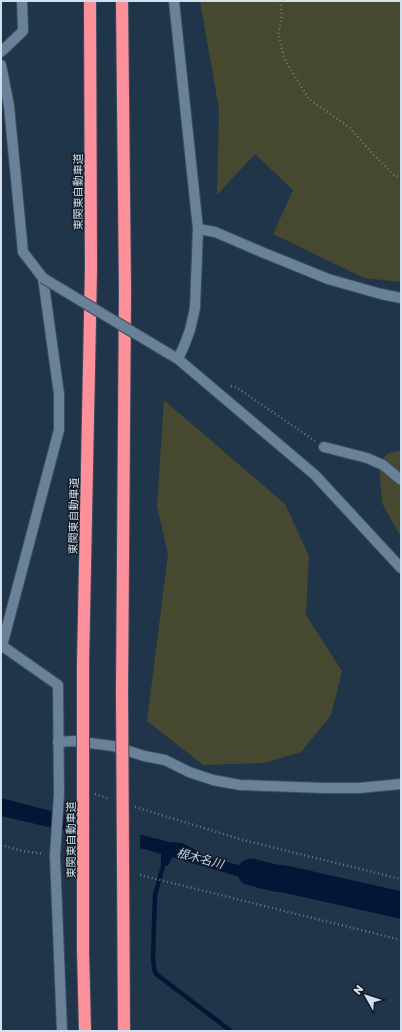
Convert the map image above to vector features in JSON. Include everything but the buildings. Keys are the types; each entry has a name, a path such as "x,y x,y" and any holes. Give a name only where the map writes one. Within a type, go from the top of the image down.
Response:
{"highway":[{"name":"東関東自動車道","path":"85,1031 83,950 83,665 91,270 90,1"},
{"path":"122,1 124,283 122,692 124,1031"}],"street":[{"path":"1,52 23,31 22,1"},
{"path":"174,1 198,229 195,308 190,330 178,359"},
{"path":"1,65 9,106 23,252 43,278 178,359 314,475 401,568"},
{"path":"198,229 215,232 328,279 401,298"},
{"path":"43,278 59,394 59,430 2,645 58,685 58,794 55,852 62,1031"},
{"path":"324,447 367,458 383,465 401,480"},
{"path":"58,742 73,741 113,746 144,756 165,760 189,772 213,780 240,785 359,788 401,784"}],"path":[{"path":"280,1 282,16 278,34 283,54 285,60 309,99 350,128 394,175 401,178"},
{"path":"217,392 228,386 236,387 324,447"},
{"path":"88,792 110,799"},
{"path":"132,806 243,840 401,879"},
{"path":"1,845 23,851 55,852"},
{"path":"140,875 401,940"}],"green space":[{"path":"200,1 401,1 401,282 364,278 273,234 293,190 255,154 217,195 219,109"},
{"path":"164,400 285,504 309,556 306,615 342,671 331,715 301,752 264,763 203,765 147,721 168,554 157,506"},
{"path":"401,450 401,537 382,503 379,464 387,454"}],"water":[{"path":"1,798 169,842 182,843 205,857 294,878 276,885 247,879 172,857 168,866 161,864 161,854 1,816"}],"pier":[{"path":"65,813 140,833 140,850 65,833"}],"waterway":[{"path":"165,859 155,895 153,958 156,974 231,1031"},
{"name":"根木名川","path":"251,872 401,905"}]}
